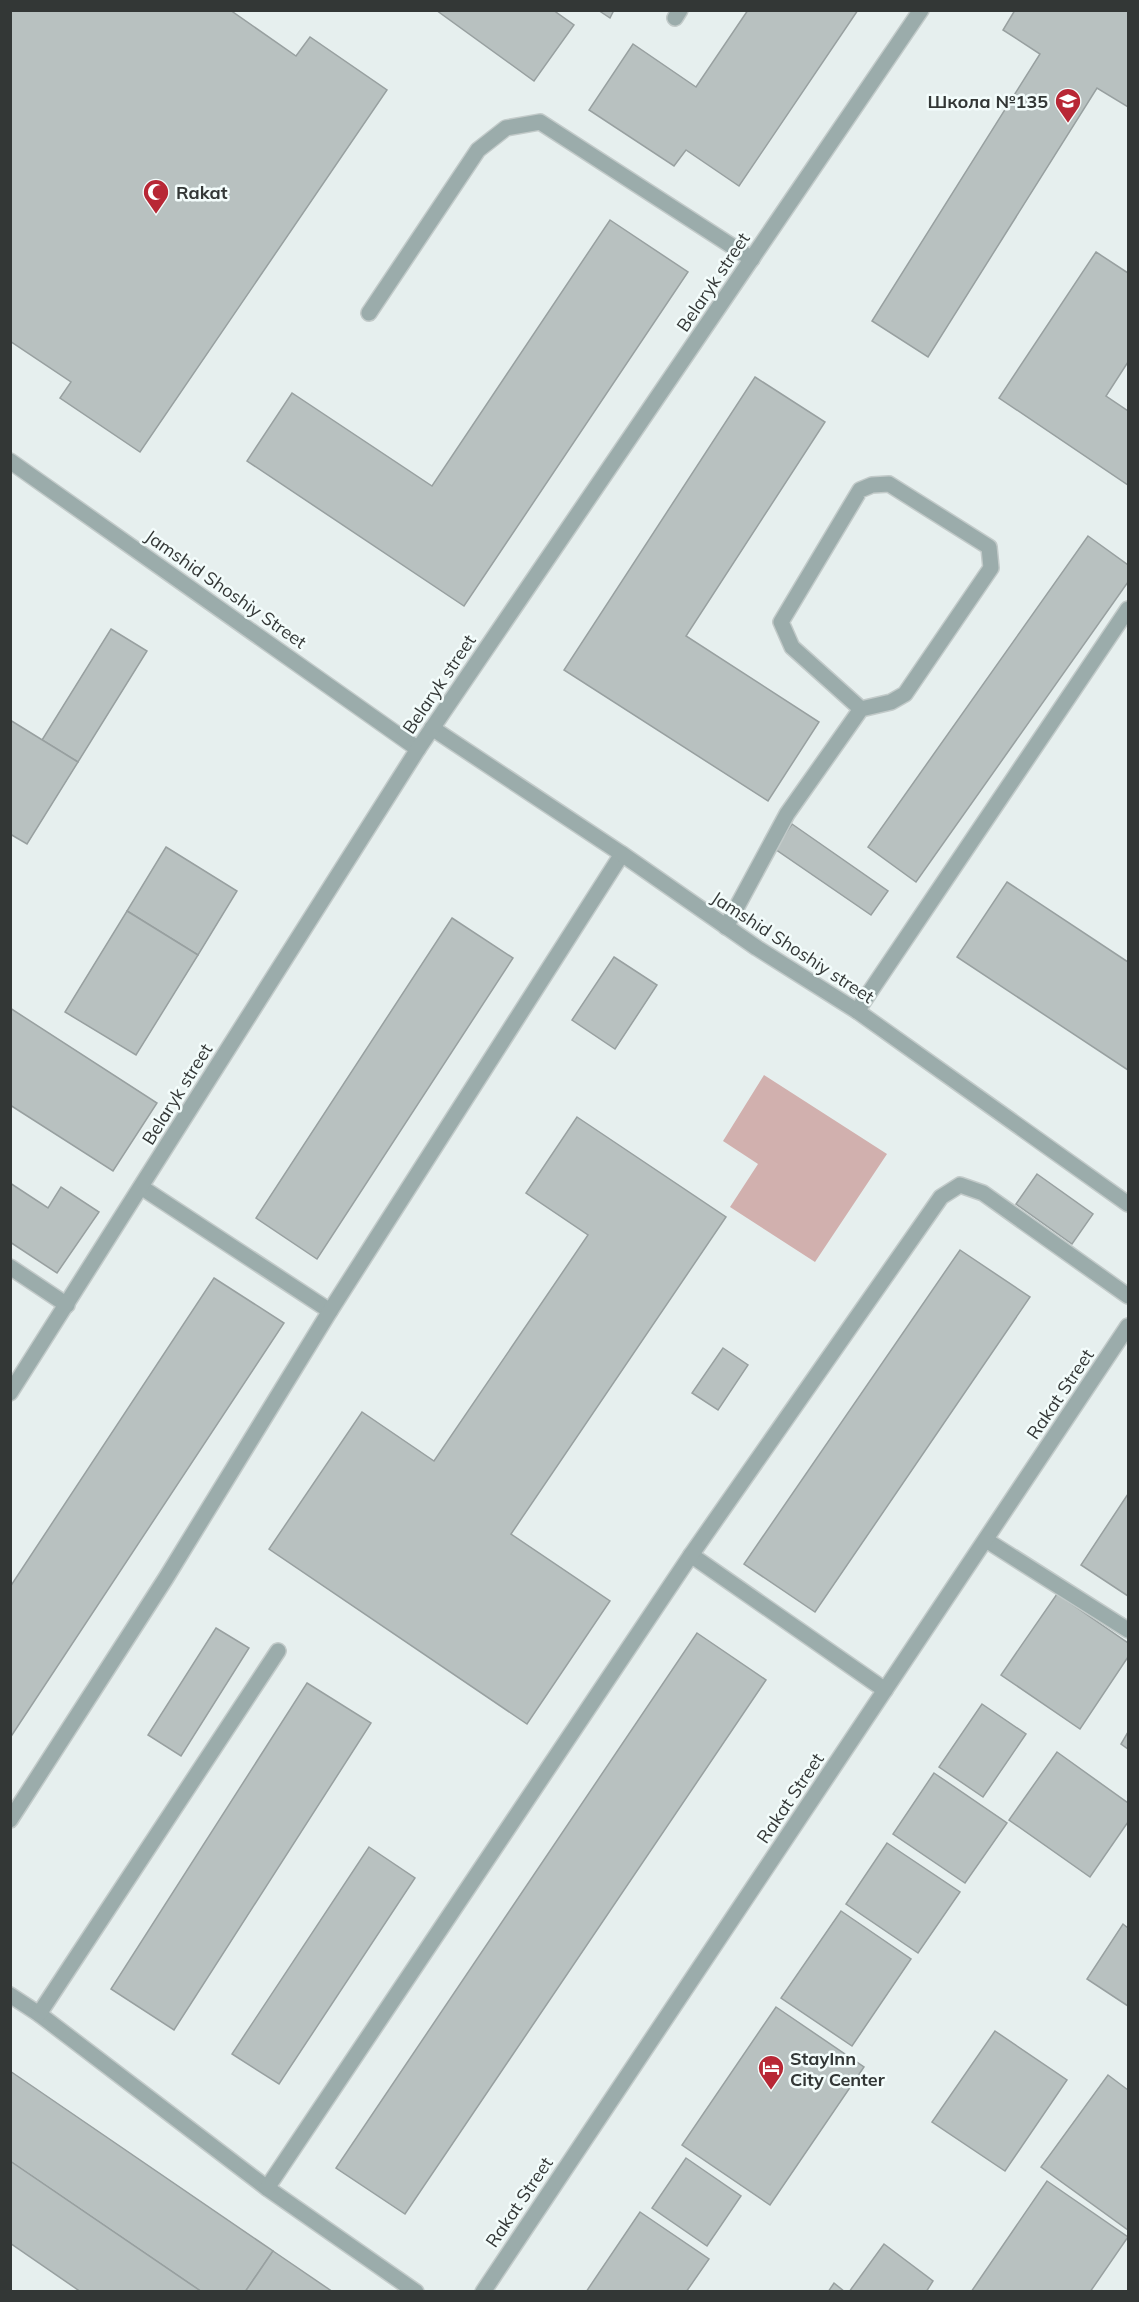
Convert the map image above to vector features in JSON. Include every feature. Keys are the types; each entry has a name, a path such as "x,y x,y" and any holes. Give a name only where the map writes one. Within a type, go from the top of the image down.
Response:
{"street":[{"name":"Belaryk street","path":"10,1393 418,749 921,10"},
{"path":"369,313 478,150 506,128 540,123 752,259"},
{"name":"Jamshid Shoshiy Street","path":"10,461 418,749"},
{"path":"726,927 787,814 861,709 891,702 905,694 991,568 989,548 889,484 872,485 860,490 781,622 792,647 861,709"},
{"path":"857,1011 1128,609"},
{"name":"Jamshid Shoshiy street","path":"432,728 622,854 726,927 857,1011 1128,1204"},
{"path":"10,1820 166,1578 330,1311 622,854"},
{"path":"267,2188 691,1555 940,1197 960,1185 983,1193 1128,1296"},
{"path":"141,1187 330,1311"},
{"path":"10,1267 67,1305"},
{"name":"Rakat Street","path":"483,2292 1128,1326"},
{"path":"986,1540 1128,1630"},
{"path":"691,1555 885,1690"},
{"path":"39,2014 278,1651"},
{"path":"10,1995 39,2014 267,2188 416,2292"}],"shaded area":[{"path":"764,1075 887,1154 815,1262 730,1207 758,1164 723,1141"}],"building":[{"name":"Rakat","path":"10,10 230,10 296,56 310,37 387,90 140,452 60,398 71,382 10,341"},
{"path":"436,10 553,10 574,25 534,81"},
{"path":"598,10 614,10 610,18"},
{"path":"748,10 858,10 739,186 686,150 674,166 589,110 633,44 696,87"},
{"path":"1015,10 1128,10 1128,107 1097,88 928,357 872,321 1040,54 1003,30"},
{"path":"610,220 688,272 464,606 247,461 292,393 432,486"},
{"path":"1096,252 1128,273 1128,362 1106,396 1128,411 1128,485 999,398"},
{"path":"755,377 825,422 686,636 819,722 768,801 564,670"},
{"path":"1088,536 1128,565 1128,582 916,882 868,847"},
{"path":"111,629 147,651 78,762 42,740"},
{"path":"10,720 78,762 27,844 10,834"},
{"path":"792,824 888,891 871,915 775,849"},
{"path":"166,847 237,891 198,955 127,911"},
{"path":"1007,882 1128,962 1128,1070 957,957"},
{"path":"127,911 198,955 136,1055 65,1012"},
{"path":"452,918 513,958 317,1259 256,1218"},
{"path":"614,957 657,985 615,1049 572,1020"},
{"path":"10,1008 157,1103 113,1171 10,1105"},
{"path":"577,1117 726,1217 511,1534 610,1601 527,1724 269,1549 362,1412 434,1461 588,1235 526,1193"},
{"path":"1037,1174 1093,1214 1072,1244 1016,1204"},
{"path":"10,1183 48,1208 61,1187 99,1212 57,1273 10,1242"},
{"path":"960,1250 1030,1297 815,1612 744,1564"},
{"path":"214,1278 284,1323 10,1738 10,1587"},
{"path":"723,1348 748,1365 718,1410 692,1393"},
{"path":"1128,1494 1128,1596 1081,1565"},
{"path":"1057,1594 1128,1643 1128,1657 1080,1729 1001,1675"},
{"path":"216,1628 249,1648 181,1756 148,1735"},
{"path":"697,1633 766,1680 405,2214 336,2168"},
{"path":"307,1683 371,1723 174,2030 111,1989"},
{"path":"982,1704 1026,1734 983,1797 939,1767"},
{"path":"1128,1732 1128,1749 1121,1744"},
{"path":"1057,1752 1128,1803 1128,1822 1090,1877 1009,1820"},
{"path":"934,1773 1007,1823 965,1883 893,1834"},
{"path":"887,1843 960,1892 918,1953 846,1904"},
{"path":"369,1847 415,1878 279,2084 232,2054"},
{"path":"841,1911 911,1959 852,2046 781,1998"},
{"path":"1123,1924 1128,1928 1128,2006 1087,1979"},
{"path":"776,2007 864,2067 770,2205 682,2145"},
{"path":"995,2031 1067,2080 1005,2171 932,2122"},
{"path":"10,2071 273,2251 245,2292 202,2292 10,2161"},
{"path":"1108,2075 1128,2090 1128,2230 1041,2167"},
{"path":"686,2158 741,2196 707,2246 652,2208"},
{"path":"10,2161 202,2292 81,2292 10,2243"},
{"path":"1047,2181 1128,2237 1090,2292 971,2292"},
{"path":"640,2212 709,2259 686,2292 586,2292"},
{"path":"884,2244 933,2281 926,2292 849,2292"},
{"path":"273,2251 333,2292 245,2292"},
{"path":"834,2283 845,2292 828,2292"}],"place":[{"name":"Школа №135","path":"1068,124"},
{"name":"Rakat","path":"156,215"},
{"name":"StayInn City Center","path":"771,2091"}]}
